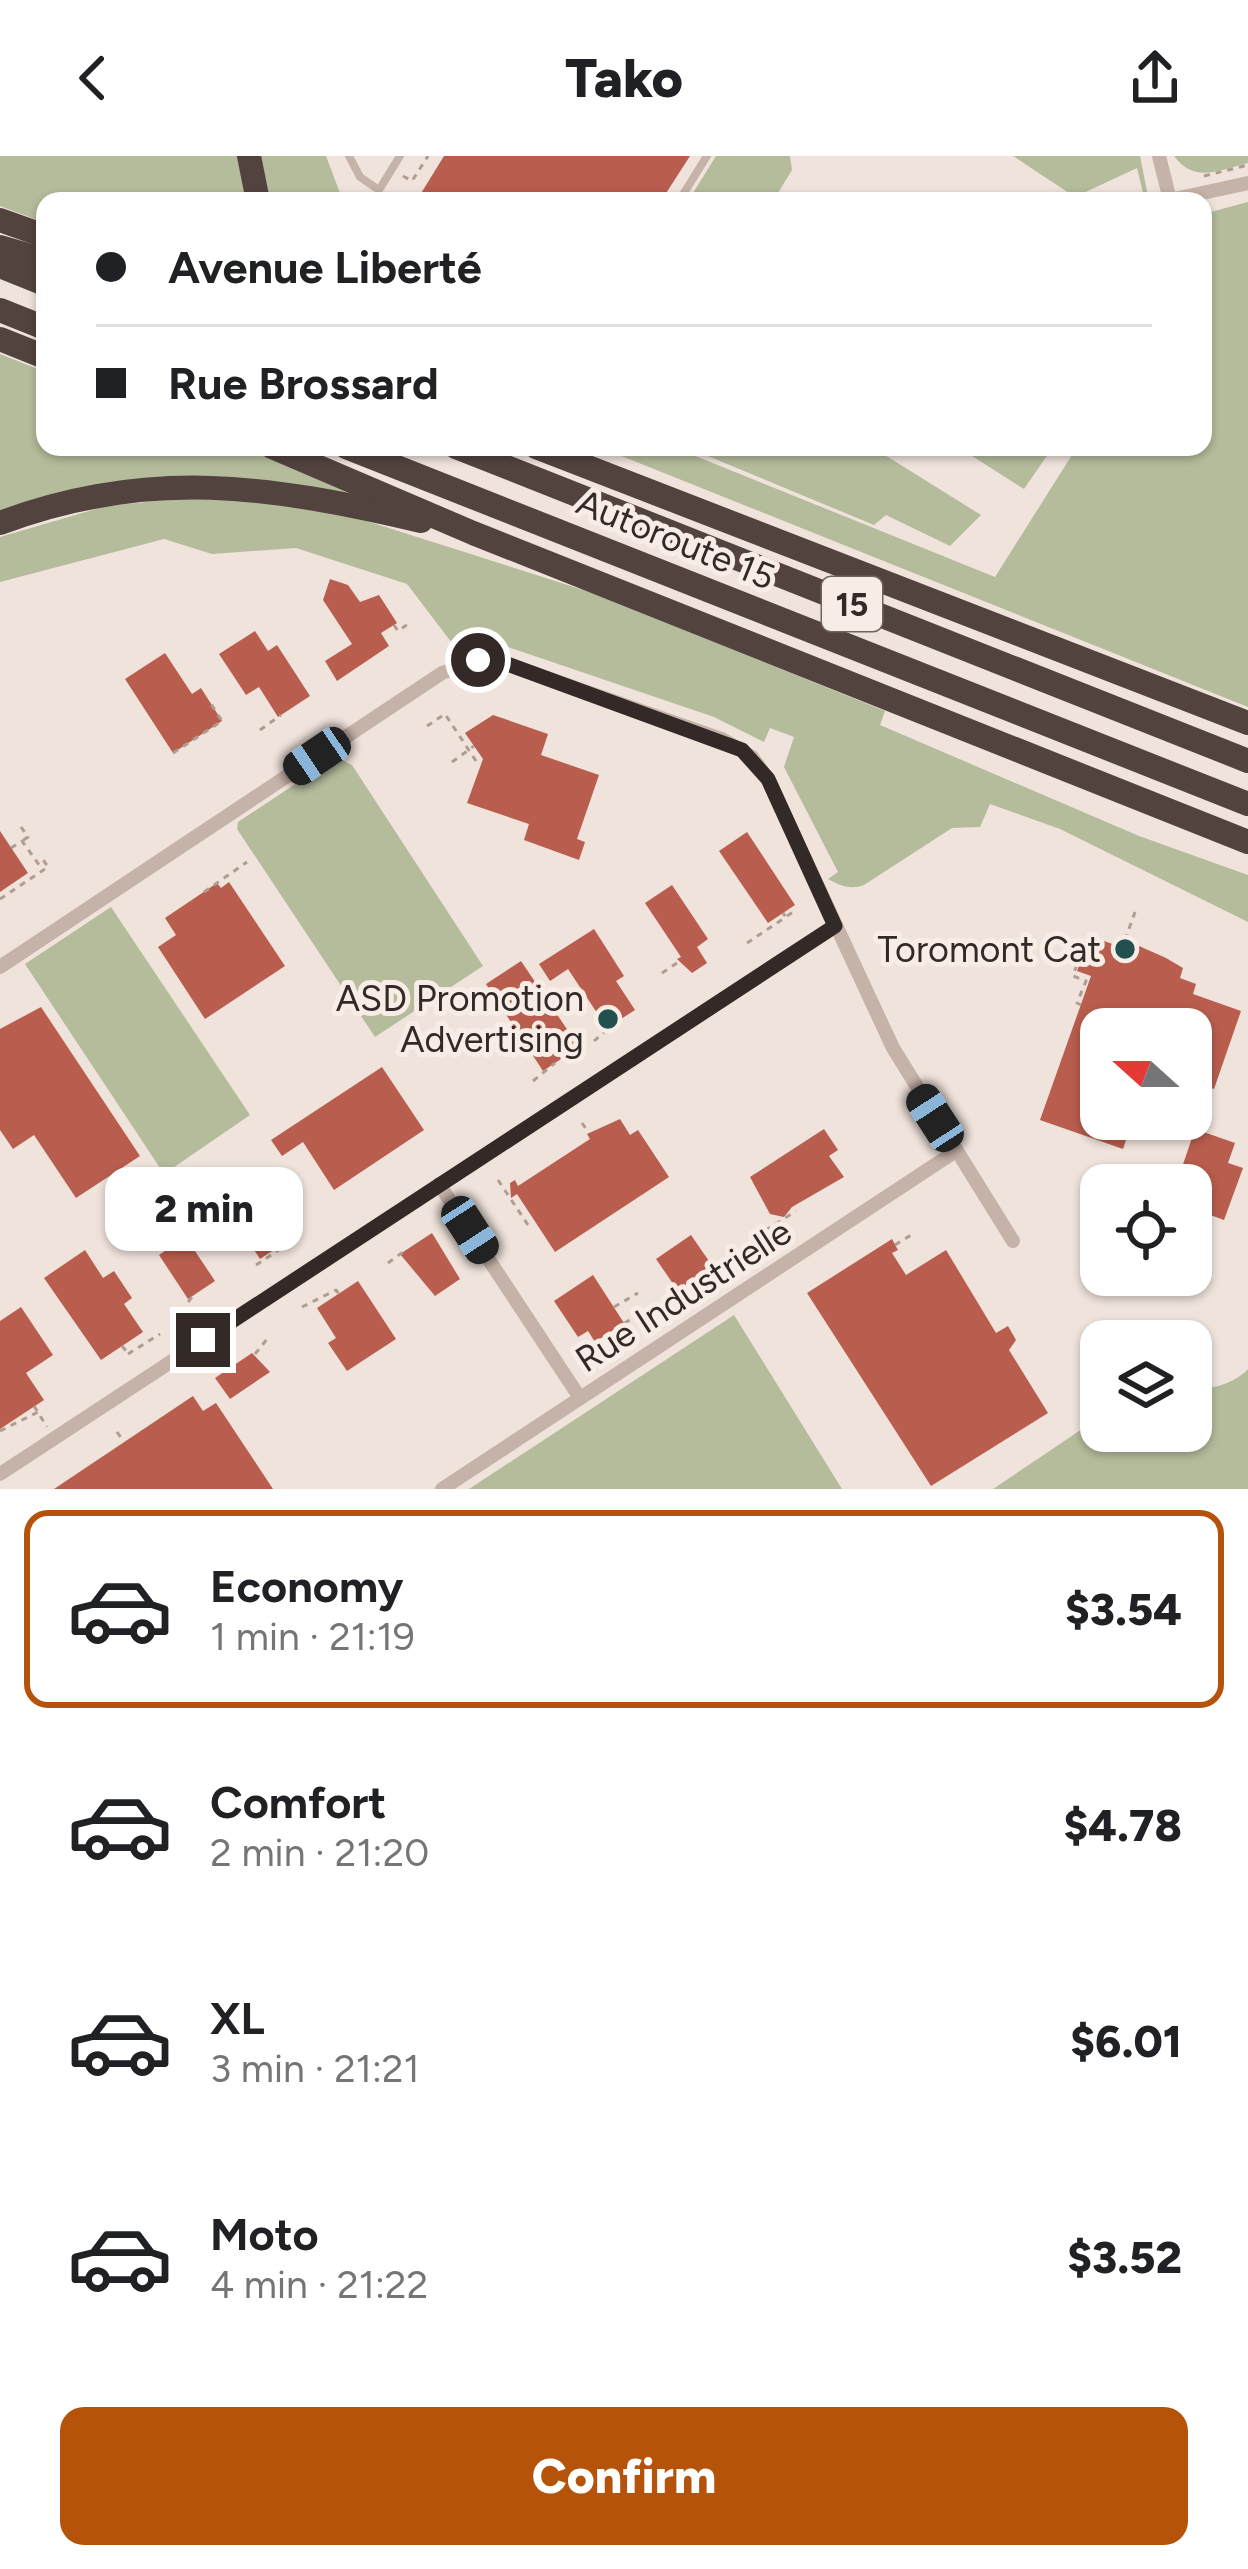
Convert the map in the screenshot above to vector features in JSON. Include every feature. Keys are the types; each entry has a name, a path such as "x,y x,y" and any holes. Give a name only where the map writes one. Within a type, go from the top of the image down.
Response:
{"highway":[{"path":"249,156 256,192"},
{"path":"0,220 36,233"},
{"path":"0,247 36,257"},
{"path":"0,266 36,280"},
{"path":"0,310 36,324"},
{"path":"0,339 36,353"},
{"path":"293,456 473,533 1248,842"},
{"name":"Autoroute 15","path":"369,456 1248,804"},
{"name":"Autoroute 15","path":"479,456 1248,760"},
{"path":"559,456 1248,723"},
{"path":"575,456 681,503"},
{"path":"0,523 118,491 216,485 302,494 473,533"}],"street":[{"path":"1159,156 1168,192"},
{"path":"1205,192 1248,182"},
{"path":"0,967 442,674 478,660 510,665 742,750 768,779 892,1048 1012,1241"},
{"path":"0,1474 835,926"},
{"name":"Rue Industrielle","path":"442,1489 956,1151"},
{"path":"439,1184 580,1398"}],"lane":[{"path":"350,156 360,177 379,190 400,156"},
{"path":"685,192 707,156"}],"path":[{"path":"400,174 412,182 428,156"},
{"path":"1204,176 1248,165"},
{"path":"394,625 398,631 411,622"},
{"path":"173,754 222,722 211,704"},
{"path":"427,726 445,714 472,748 476,761"},
{"path":"260,730 281,715"},
{"path":"197,738 203,747"},
{"path":"452,762 472,748"},
{"path":"11,848 28,837 21,826"},
{"path":"22,842 43,870"},
{"path":"0,899 48,867 40,855"},
{"path":"204,892 247,862"},
{"path":"747,943 796,910"},
{"path":"1126,940 1135,912"},
{"path":"1067,942 1064,950 1080,955 1073,976 1086,981 1081,1005"},
{"path":"662,973 680,961"},
{"path":"594,1041 611,1026"},
{"path":"533,1081 555,1063"},
{"path":"582,1123 589,1132"},
{"path":"498,1180 530,1228"},
{"path":"755,1237 796,1210"},
{"path":"776,1224 778,1213"},
{"path":"895,1244 911,1235"},
{"path":"256,1265 300,1236"},
{"path":"388,1263 404,1252"},
{"path":"664,1301 728,1260"},
{"path":"302,1307 336,1290 339,1294"},
{"path":"614,1307 638,1293"},
{"path":"188,1302 193,1296"},
{"path":"614,1329 649,1309"},
{"path":"125,1350 160,1334"},
{"path":"256,1354 268,1338"},
{"path":"0,1431 36,1409 48,1428"},
{"path":"117,1432 124,1442"}],"green space":[{"path":"0,156 242,156 248,192 36,192 36,220 0,206"},
{"path":"260,156 326,156 340,192 268,192"},
{"path":"716,156 790,156 792,170 779,192 694,192"},
{"path":"1013,156 1140,156 1147,192 1143,192 1137,168 1086,192 1067,192"},
{"path":"1174,156 1248,156 1248,163 1198,172"},
{"path":"1248,202 1248,707 621,456 695,456 995,577 1071,456 1212,456 1212,212"},
{"path":"0,354 36,368 36,456 263,456 374,499 282,483 0,514"},
{"path":"708,456 886,456 981,515 950,546 886,515 874,525"},
{"path":"972,456 1047,456 1024,489"},
{"path":"197,497 329,509 596,594 885,711 880,725 1139,836 1248,875 1248,922 1060,829 990,804 980,827 952,828 864,885 841,885 828,879 838,872 784,767 794,737 770,728 764,742 714,717 499,644 482,641 455,647 407,584 296,548 212,554 164,539 0,582 0,537 106,506"},
{"path":"336,757 352,765 483,966 375,1037 237,829 238,822"},
{"path":"111,907 250,1115 164,1174 25,964"},
{"path":"734,1315 842,1489 469,1489"},
{"path":"1248,1369 1248,1489 993,1489 1080,1430 1080,1452 1212,1452 1212,1387"}],"building":[{"path":"444,156 690,156 667,192 422,192"},
{"path":"330,579 348,585 360,602 379,595 397,623 381,633 389,646 337,681 325,661 352,644 323,600"},
{"path":"255,631 268,651 277,645 310,696 278,717 259,687 246,695 219,654"},
{"path":"165,653 192,694 201,688 222,721 173,753 125,679"},
{"path":"493,715 548,734 541,755 599,775 577,839 585,842 579,860 524,840 529,824 467,803 483,759 465,733"},
{"path":"0,831 28,873 0,892"},
{"path":"747,832 795,905 768,923 719,851"},
{"path":"229,882 285,966 205,1019 158,947 176,935 165,918 217,883 221,888"},
{"path":"672,885 708,939 697,947 707,963 692,973 677,959 681,957 645,903"},
{"path":"594,929 624,976 616,981 635,1010 607,1028 568,969 550,981 539,964"},
{"path":"1090,936 1118,946 1121,938 1183,968 1180,978 1196,984 1193,994 1241,1011 1214,1089 1212,1008 1080,1008 1080,1134 1040,1120 1091,976 1077,971"},
{"path":"521,961 579,1047 543,1071 486,984"},
{"path":"41,1007 140,1156 76,1198 34,1135 13,1149 0,1130 0,1029"},
{"path":"382,1067 424,1130 334,1190 303,1142 282,1156 271,1140"},
{"path":"620,1119 630,1135 638,1130 669,1177 555,1252 517,1194 511,1198 510,1183 515,1180 518,1186 590,1139 587,1134"},
{"path":"824,1129 838,1150 829,1156 844,1177 792,1207 784,1217 770,1214 750,1177"},
{"path":"1212,1135 1235,1143 1228,1163 1243,1168 1224,1220 1212,1216 1212,1164 1183,1164 1191,1140 1212,1140"},
{"path":"1097,1140 1126,1140 1123,1149"},
{"path":"250,1174 292,1238 260,1259 218,1195"},
{"path":"194,1231 202,1243 193,1248 215,1281 188,1299 159,1255"},
{"path":"432,1233 460,1279 435,1296 400,1254"},
{"path":"691,1235 713,1267 678,1291 656,1259"},
{"path":"892,1239 898,1250 892,1253 906,1275 946,1250 996,1333 1008,1326 1016,1340 1009,1350 1048,1413 931,1486 807,1293"},
{"path":"85,1250 103,1278 114,1271 132,1298 124,1304 143,1332 101,1360 44,1278"},
{"path":"593,1275 624,1323 595,1342 588,1331 578,1337 554,1301"},
{"path":"358,1281 396,1339 347,1371 328,1343 336,1338 317,1308"},
{"path":"21,1307 53,1355 26,1373 44,1400 0,1429 0,1321"},
{"path":"252,1353 270,1372 230,1399 215,1378"},
{"path":"193,1396 203,1411 216,1403 273,1489 54,1489"}],"place":[{"name":"Toromont Cat","path":"1125,949"},
{"name":"ASD Promotion Advertising","path":"608,1019"}],"route":[{"path":"203,1340 835,926 768,779 752,757 722,740 510,665 478,660"}]}
